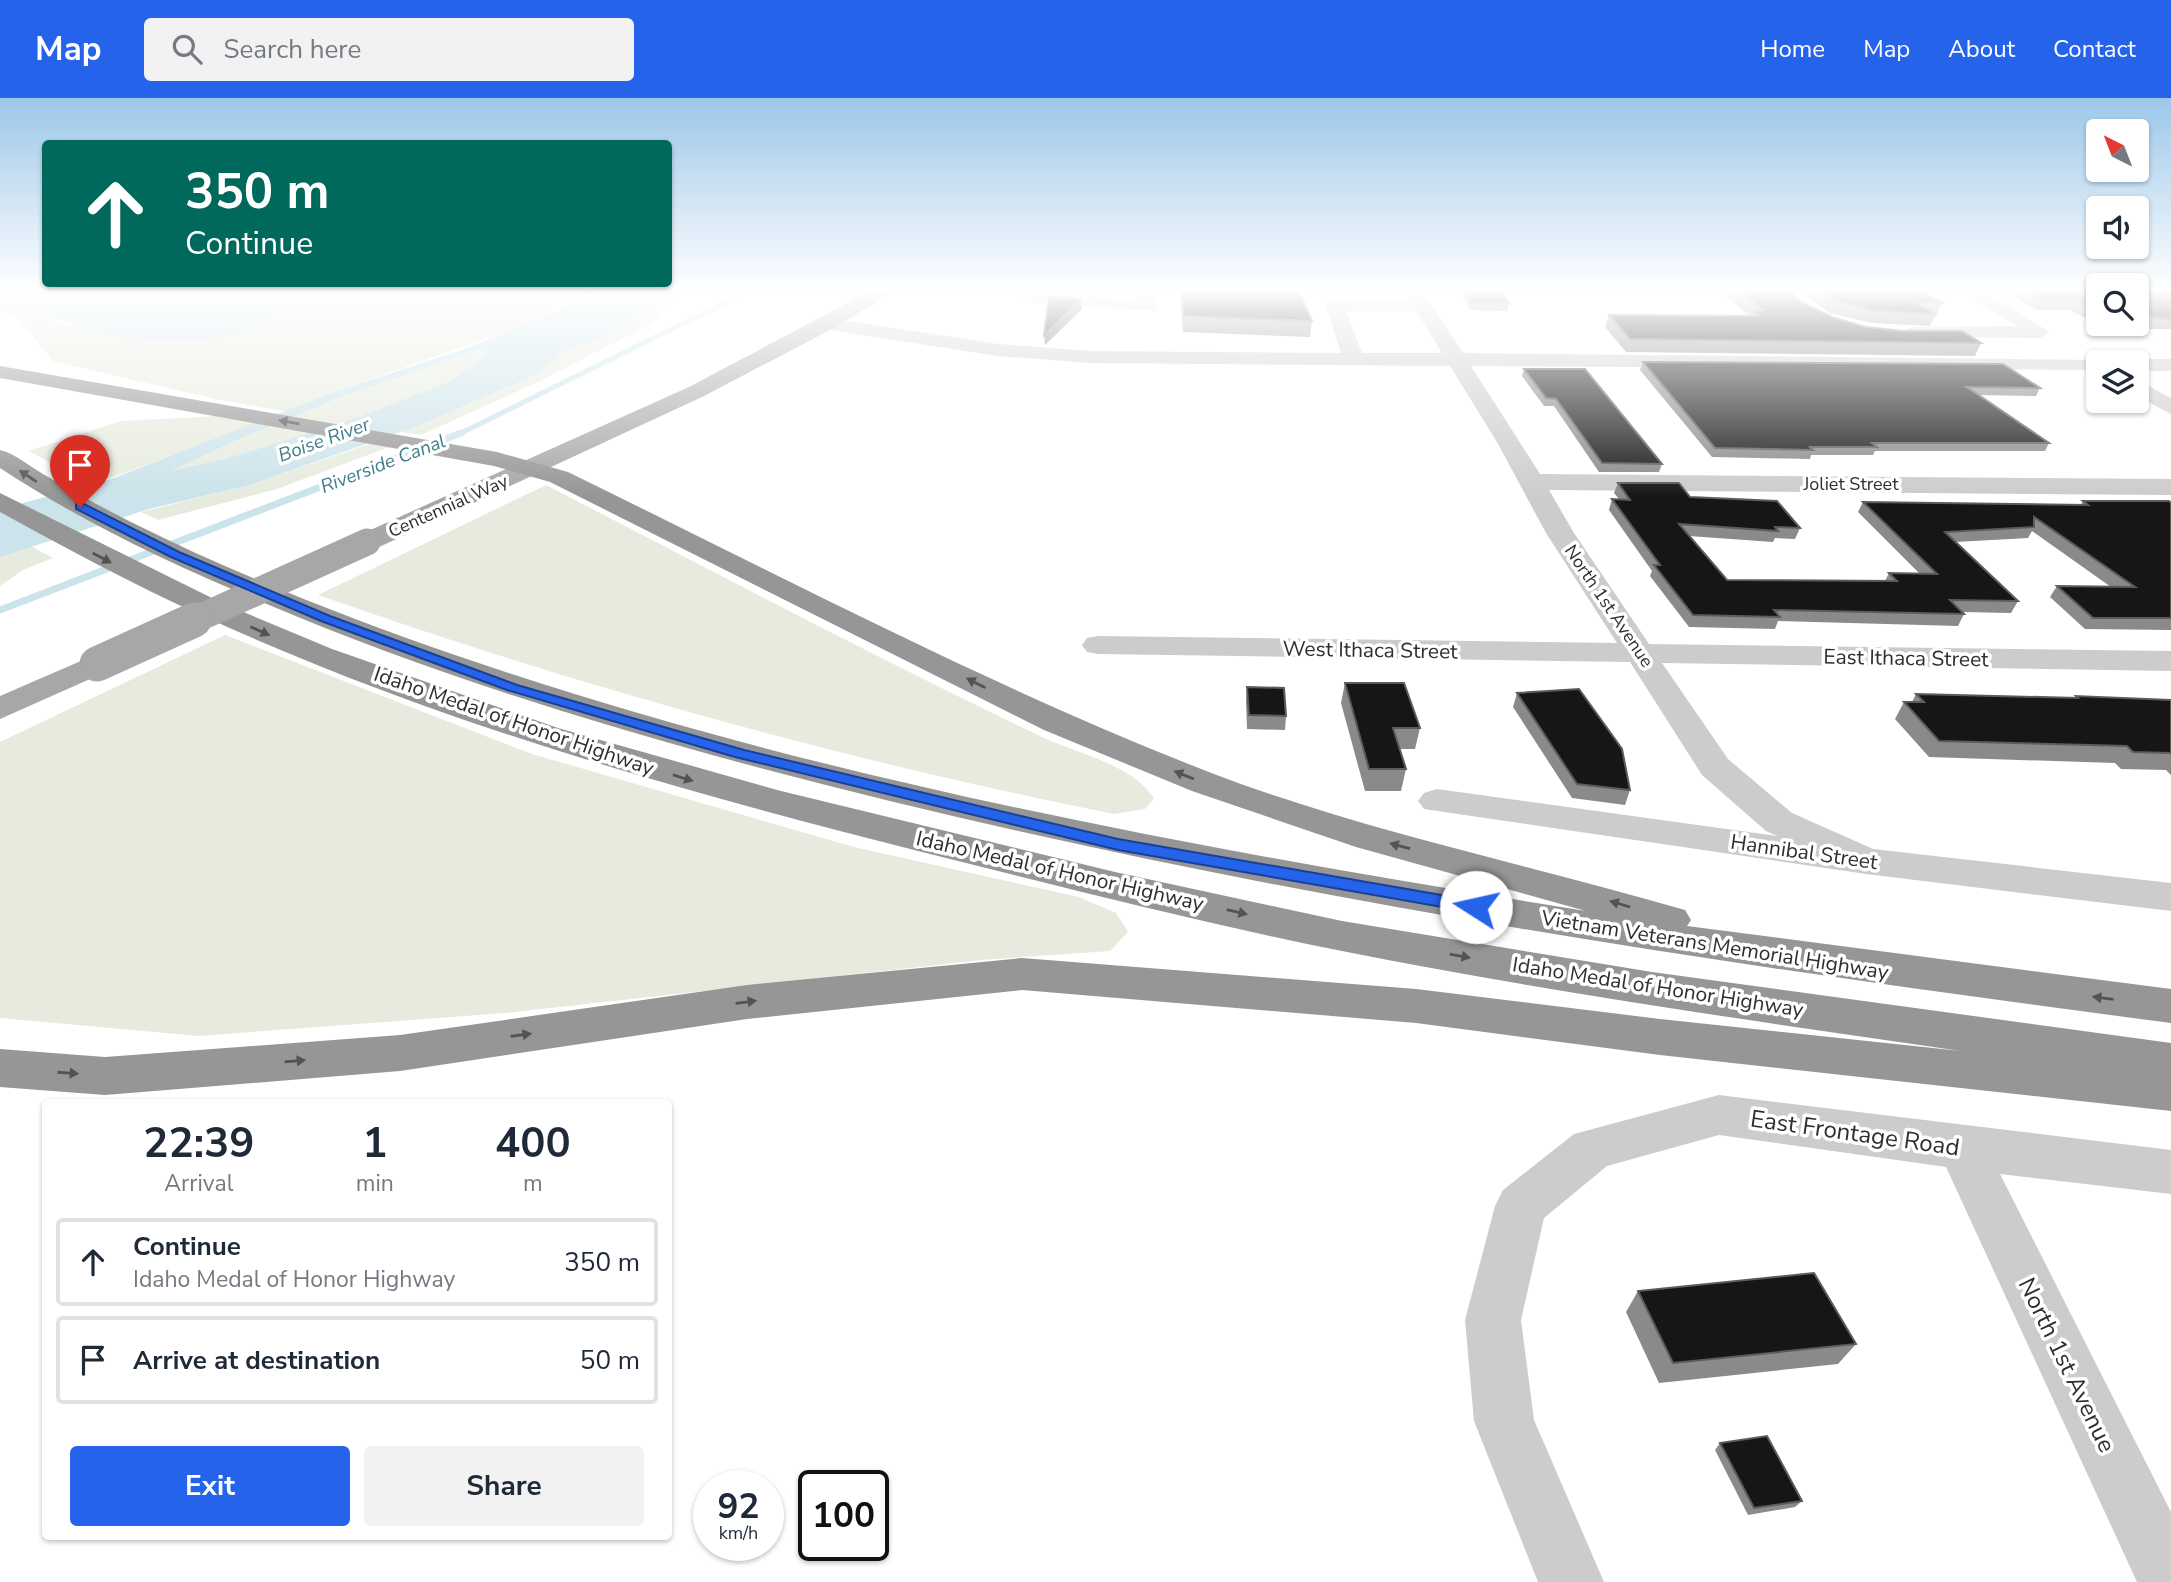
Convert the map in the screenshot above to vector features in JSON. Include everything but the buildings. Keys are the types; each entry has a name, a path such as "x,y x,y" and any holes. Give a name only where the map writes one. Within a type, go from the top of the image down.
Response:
{"highway":[{"path":"0,372 476,456 559,477 1056,723 1205,783 1370,838 1600,898 1802,960"},
{"name":"Vietnam Veterans Memorial Highway","path":"0,457 39,484 175,555 326,619 512,687 740,754 1118,845 1573,924 1802,960 2171,1006"},
{"name":"Idaho Medal of Honor Highway","path":"0,501 130,573 289,643 502,722 716,788 1006,860 1353,937 1641,987 2171,1062"},
{"path":"0,1068 104,1076 400,1053 747,1002 1022,974 1416,1006 1660,1037 2171,1091"}],"main road":[{"name":"Centennial Way","path":"0,709 700,391 763,358"}],"street":[{"path":"1317,358 2086,365"},
{"name":"North 1st Avenue","path":"1454,360 1560,533 1715,767 1779,822 1866,860"},
{"path":"2149,365 2171,365"},
{"path":"2149,394 2171,407"},
{"name":"Joliet Street","path":"1531,482 2171,487"},
{"name":"West Ithaca Street","path":"1098,645 1641,655"},
{"name":"East Ithaca Street","path":"1641,655 2171,661"},
{"name":"Hannibal Street","path":"1437,801 1866,860 2171,897"},
{"name":"East Frontage Road","path":"1571,1582 1504,1421 1493,1320 1521,1206 1592,1149 1719,1115 1962,1148 2171,1171"},
{"name":"North 1st Avenue","path":"1962,1148 2171,1581"}],"shaded area":[{"path":"51,358 430,358 334,392 288,412 220,400 53,361"},
{"path":"454,358 481,358 451,381 353,419 225,459 167,473 237,440 342,397"},
{"path":"555,358 584,358 421,435 401,432 535,375"},
{"path":"219,416 260,423 91,485 29,451 121,421"},
{"path":"375,442 392,446 277,489 158,520 141,512 247,486"},
{"path":"546,485 915,675 1040,736 1117,768 1144,786 1154,798 1145,809 1114,814 912,770 613,690 318,595"},
{"path":"31,546 53,558 23,570 0,586 0,557"},
{"path":"225,635 532,754 854,847 1079,897 1116,913 1128,932 1110,951 982,960 505,1013 199,1036 0,1018 0,742"}],"water":[{"name":"Boise River","path":"436,358 454,358 342,397 237,440 171,471 225,459 353,419 451,381 481,358 556,358 535,375 417,426 247,486 149,509 0,557 0,509 106,481 334,392"}],"waterway":[{"name":"Riverside Canal","path":"457,435 613,358"},
{"name":"Riverside Canal","path":"0,610 461,433"}],"route":[{"path":"80,507 175,555 326,619 512,687 740,754 1118,845 1476,907"}]}
